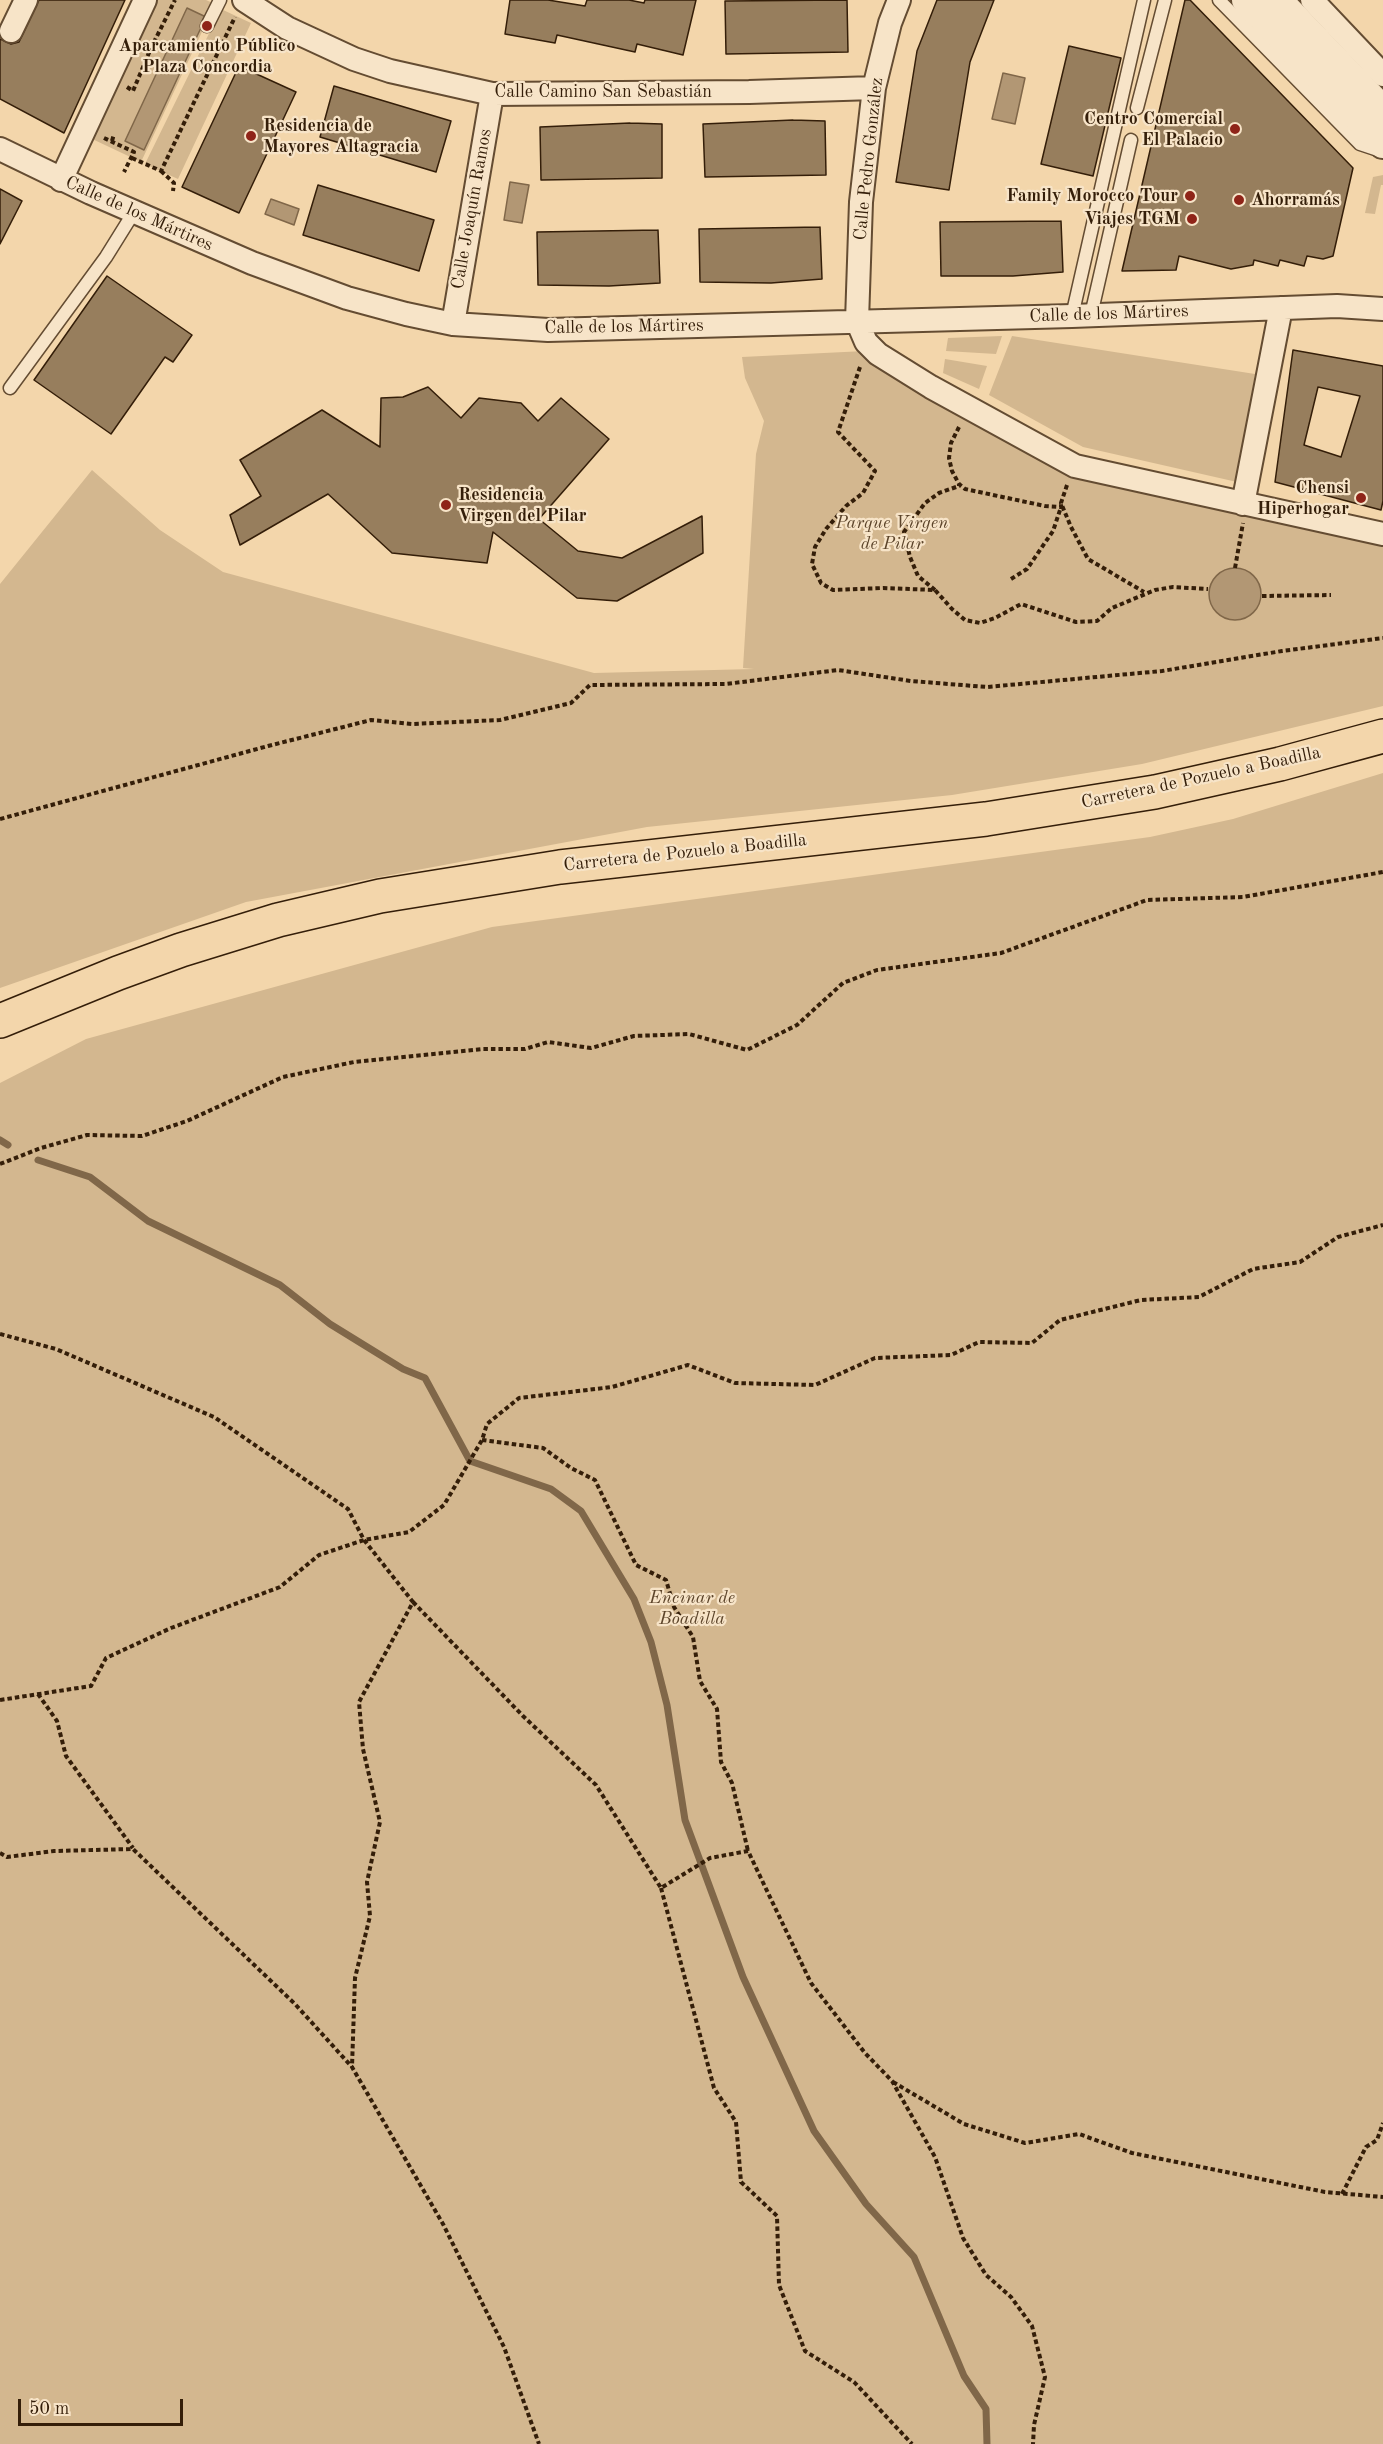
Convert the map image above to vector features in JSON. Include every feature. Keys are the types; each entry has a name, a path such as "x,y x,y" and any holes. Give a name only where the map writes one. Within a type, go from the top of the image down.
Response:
{"main road":[{"name":"Carretera de Pozuelo a Boadilla","path":"0,1022 118,973 181,950 278,920 380,896 560,867 986,819 1155,792 1280,764 1383,736"}],"street":[{"path":"11,31 27,0"},
{"path":"61,180 145,0"},
{"name":"Calle Pedro González","path":"857,321 861,202 874,88 890,23 899,0"},
{"path":"1246,0 1383,144"},
{"path":"1278,0 1383,110"},
{"path":"1312,0 1383,75"},
{"name":"Calle Camino San Sebastián","path":"238,10 287,28 354,59 390,71 492,94 748,92 874,88"},
{"name":"Calle Joaquín Ramos","path":"453,324 492,94"},
{"name":"Calle de los Mártires","path":"0,149 61,180 252,263 346,298 453,324 548,330 1377,307"},
{"path":"1244,504 1281,308"},
{"path":"857,321 866,342 878,354 931,387 1075,466 1383,534"}],"lane":[{"path":"207,26 220,0"},
{"path":"1082,315 1144,0"},
{"path":"1137,108 1165,0"},
{"path":"1219,0 1360,144 1383,152"},
{"path":"1082,315 1131,140"},
{"path":"10,388 106,257 134,212"}],"path":[{"path":"133,91 174,0"},
{"path":"161,171 238,10"},
{"path":"112,141 114,134"},
{"path":"101,137 134,152 124,172"},
{"path":"132,158 161,171 174,183 173,191"},
{"path":"862,359 838,432 875,471 863,494 846,506 826,529 815,547 812,564 821,583 833,590 883,588 935,590"},
{"path":"963,419 951,443 949,458 959,484 965,489 979,493 1061,505"},
{"path":"1011,579 1027,569 1053,531 1070,476"},
{"path":"959,484 959,486 939,492 925,503 904,532 910,557 918,576 965,620 980,623 1021,604 1076,622 1097,621 1112,608 1155,590 1173,587 1208,589"},
{"path":"1235,568 1244,504"},
{"path":"1061,505 1088,559 1144,592"},
{"path":"1262,596 1331,595"},
{"path":"0,819 371,720 412,724 500,720 571,703 590,685 726,684 838,670 911,681 987,687 1162,671 1282,651 1383,638"},
{"path":"0,1164 87,1135 142,1136 187,1121 283,1077 354,1062 483,1049 525,1049 548,1042 591,1048 634,1036 689,1034 747,1050 797,1025 843,983 878,970 1001,953 1147,900 1243,897 1383,872"},
{"path":"0,1700 91,1686 106,1658 171,1628 280,1587 319,1555 364,1540 409,1532 444,1505 482,1440 487,1424 519,1398 612,1387 688,1365 735,1383 814,1385 875,1358 951,1355 979,1342 1032,1343 1060,1320 1141,1300 1199,1297 1253,1269 1300,1262 1338,1237 1383,1225"},
{"path":"0,1334 56,1349 214,1417 348,1509 364,1540 413,1602 523,1716 596,1785 661,1888 714,2088 736,2122 741,2182 777,2216 779,2285 805,2351 854,2382 912,2444"},
{"path":"482,1440 507,1441 543,1448 571,1468 595,1480 636,1565 666,1580 674,1607 693,1637 700,1681 717,1709 722,1762 732,1783 748,1851 811,1983 865,2053 892,2081 935,2157 963,2238 986,2275 1011,2296 1032,2326 1045,2377 1034,2425 1033,2444"},
{"path":"352,2067 355,1978 370,1917 367,1882 380,1822 363,1749 359,1702 413,1602"},
{"path":"38,1694 57,1721 66,1756 134,1849 295,2004 352,2067 443,2224 504,2347 540,2444"},
{"path":"0,1853 7,1857 54,1851 134,1849"},
{"path":"661,1888 710,1858 748,1851"},
{"path":"892,2081 964,2124 1025,2143 1079,2134 1132,2153 1342,2194 1383,2198"},
{"path":"1342,2194 1366,2147 1377,2140 1383,2123"}],"green space":[{"path":"151,0 206,0 215,4 141,162 88,137"},
{"path":"221,9 251,23 178,179 145,164"},
{"path":"1383,175 1383,185 1381,185 1375,214 1365,213 1373,177"},
{"path":"1002,336 996,354 946,351 948,338"},
{"path":"1012,336 1255,374 1237,482 1083,447 989,395"},
{"name":"Parque Virgen de Pilar","path":"865,351 1070,472 1383,542 1383,706 1142,764 952,795 647,827 246,902 0,988 0,584 92,470 160,530 223,572 594,673 754,669 743,668 756,454 764,421 745,378 742,357"},
{"path":"945,359 987,366 979,389 943,373"},
{"name":"Encinar de Boadilla","path":"1383,773 1383,2444 0,2444 0,1083 86,1039 492,927 1150,837 1233,819"}],"shaded area":[{"path":"187,8 206,17 144,150 125,141"},
{"path":"1003,73 1025,78 1015,124 992,119"},
{"path":"510,182 529,185 522,223 504,220"},
{"path":"271,199 299,209 294,225 265,214"},
{"path":"1235,568 1245,570 1253,576 1259,584 1261,594 1259,604 1253,612 1245,618 1235,620 1225,618 1217,612 1211,604 1209,594 1211,584 1217,576 1225,570"}],"building":[{"path":"39,0 125,0 64,133 0,99 0,39 11,44 19,42"},
{"path":"510,0 548,0 585,6 587,0 629,0 644,3 645,0 696,0 683,55 637,44 635,52 557,35 555,43 505,34"},
{"path":"847,0 848,52 726,54 725,1"},
{"path":"937,0 994,0 970,62 949,190 896,182 917,51"},
{"name":"Centro Comercial El Palacio","path":"1185,0 1190,0 1353,168 1333,256 1323,259 1307,256 1304,266 1280,260 1278,266 1254,260 1253,265 1231,269 1179,256 1176,270 1122,271"},
{"path":"1069,46 1121,58 1093,176 1041,164"},
{"name":"Residencia de Mayores Altagracia","path":"239,66 296,92 239,213 182,187"},
{"path":"334,86 451,121 436,172 320,137"},
{"path":"825,121 826,175 705,177 703,124"},
{"path":"662,124 662,178 541,180 540,127"},
{"path":"318,185 434,220 419,271 303,235"},
{"path":"0,189 22,201 0,244"},
{"path":"1061,221 1063,272 1013,276 941,276 940,222"},
{"path":"820,227 822,279 771,283 700,282 699,229"},
{"path":"658,230 660,283 609,286 538,285 537,232"},
{"path":"107,276 192,335 173,362 165,357 111,434 34,380"},
{"path":"1293,350 1383,366 1383,501 1381,510 1275,482","holes":["1318,387 1360,396 1341,457 1304,445"]},
{"name":"Residencia Virgen del Pilar","path":"428,387 461,418 479,398 521,403 538,421 561,398 609,439 539,519 578,551 622,558 702,516 703,553 617,601 577,598 493,532 487,563 392,553 328,494 240,545 230,515 261,496 240,460 322,410 380,447 381,398 403,397"}],"waterway":[{"path":"0,1140 8,1145"},
{"path":"38,1160 90,1177 148,1221 280,1285 330,1324 403,1369 425,1378 470,1461 551,1489 581,1511 634,1599 651,1642 667,1705 685,1820 743,1977 814,2131 866,2204 914,2257 964,2376 986,2409 987,2444"}],"place":[{"name":"Aparcamiento Público Plaza Concordia","path":"207,26"},
{"name":"Centro Comercial El Palacio","path":"1235,129"},
{"name":"Residencia de Mayores Altagracia","path":"251,136"},
{"name":"Family Morocco Tour","path":"1190,196"},
{"name":"Ahorramás","path":"1239,200"},
{"name":"Viajes TGM","path":"1192,219"},
{"name":"Chensi Hiperhogar","path":"1361,498"},
{"name":"Residencia Virgen del Pilar","path":"446,505"}]}
